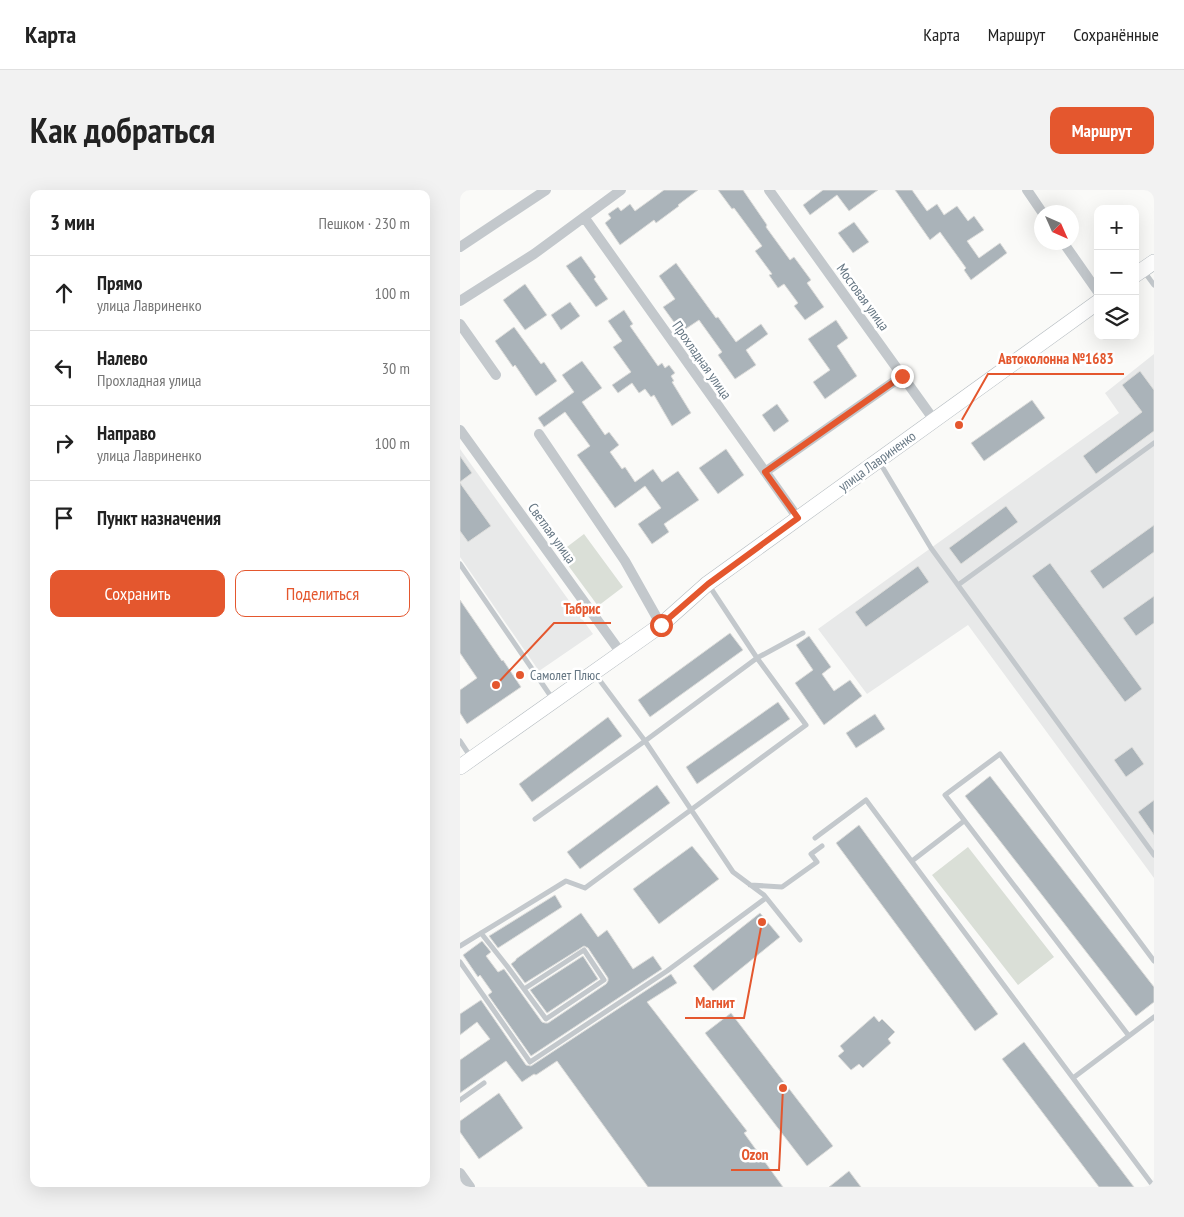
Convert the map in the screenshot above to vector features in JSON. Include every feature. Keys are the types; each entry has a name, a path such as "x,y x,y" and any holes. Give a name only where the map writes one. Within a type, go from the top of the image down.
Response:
{"street":[{"path":"460,247 546,190"},
{"path":"460,301 534,254 621,190"},
{"name":"Мостовая улица","path":"769,190 934,420"},
{"path":"1027,190 1037,205"},
{"name":"Прохладная улица","path":"584,217 798,518"},
{"path":"1069,250 1094,286"},
{"name":"улица Лавриненко","path":"466,763 661,625 708,584 1094,305"},
{"path":"460,324 496,375"},
{"path":"765,472 902,376"},
{"name":"Светлая улица","path":"460,430 621,653"},
{"path":"539,434 626,561 661,625"},
{"path":"460,1173 470,1187"}],"lane":[{"path":"1144,269 1154,285"},
{"path":"958,585 1154,443"},
{"path":"878,460 931,548 1154,855"},
{"path":"460,564 554,701"},
{"path":"460,946 566,881 585,888 806,725 757,658 708,584"},
{"path":"535,819 757,658 803,633"},
{"path":"594,672 645,740 733,872 766,898 800,940"},
{"path":"460,741 466,763"},
{"path":"1128,1036 945,795 1000,754 1154,962"},
{"path":"816,838 866,800 1154,1187"},
{"path":"912,861 964,821"},
{"path":"750,885 782,887 817,862 811,854 822,846"},
{"path":"460,962 530,1062 667,972 766,898"},
{"path":"481,933 507,966 524,990 546,1019 604,980 584,950 524,990"},
{"path":"1073,1078 1154,1017"},
{"path":"460,1100 484,1082"}],"shaded area":[{"path":"1154,354 1154,878 968,625 867,694 818,629 1119,413 1105,393"},
{"path":"460,449 593,634 539,671 460,557"},
{"path":"584,534 623,587 598,606 559,553"},
{"path":"968,847 1054,957 1018,985 932,875"}],"building":[{"path":"664,190 698,190 656,223 654,220 620,245 605,223 611,218 608,214 618,207 621,211 630,204 635,211"},
{"path":"718,190 743,190 767,225 766,227 790,260 794,257 811,280 807,283 824,307 805,320 794,306 798,303 784,284 778,288 769,275 772,274 755,251 762,246"},
{"path":"823,190 878,190 849,211 837,195 810,215 803,205"},
{"path":"895,190 912,190 927,211 937,204 944,215 957,206 968,221 974,216 984,230 967,241 979,258 1000,243 1007,253 971,280 964,270 966,268 940,232 930,240"},
{"path":"854,222 869,242 853,253 838,233"},
{"path":"581,256 596,277 594,279 608,299 596,307 566,266"},
{"path":"676,263 736,342 761,324 768,334 746,350 756,365 735,379 718,355 722,352 699,320 681,332 663,307 675,299 659,276"},
{"path":"525,284 547,315 525,330 503,300"},
{"path":"570,302 580,316 561,330 551,315"},
{"path":"624,310 633,324 630,326 658,366 662,363 665,368 669,365 675,373 671,376 674,381 672,382 691,413 672,426 654,395 651,397 645,389 639,393 632,383 618,393 612,385 631,372 613,347 622,341 608,321"},
{"path":"836,320 848,338 837,346 857,376 825,399 813,382 830,370 808,339"},
{"path":"514,327 541,364 544,362 557,381 536,396 515,365 513,367 495,341"},
{"path":"582,361 602,388 582,402 605,435 609,432 619,445 610,452 622,469 625,467 635,482 653,469 662,482 678,471 699,500 664,524 669,532 652,544 638,524 661,508 645,486 615,508 577,455 590,446 565,412 544,427 538,418 574,392 562,375"},
{"path":"1140,371 1154,390 1154,431 1096,474 1083,456 1142,412 1122,385"},
{"path":"1032,400 1045,418 984,461 971,443"},
{"path":"777,404 789,421 774,432 762,415"},
{"path":"726,449 744,475 718,494 699,468"},
{"path":"460,456 472,473 460,482"},
{"path":"460,483 491,526 468,542 460,531"},
{"path":"1006,506 1018,522 961,564 949,548"},
{"path":"1154,525 1154,552 1103,589 1090,571"},
{"path":"1050,563 1142,689 1125,702 1032,576"},
{"path":"918,566 929,582 866,627 855,612"},
{"path":"1154,596 1154,623 1136,636 1123,618"},
{"path":"460,600 521,687 467,724 460,713 460,690 477,678 460,653"},
{"path":"730,633 743,650 650,717 638,700"},
{"path":"809,636 831,667 822,674 834,691 850,680 862,696 824,725 795,683 813,670 796,645"},
{"path":"778,702 790,719 697,784 686,767"},
{"path":"875,714 885,729 856,748 846,733"},
{"path":"608,717 622,736 532,802 519,784"},
{"path":"1132,747 1144,764 1126,777 1114,760"},
{"path":"990,776 1154,987 1154,1002 1136,1016 965,796"},
{"path":"657,785 670,803 580,869 567,852"},
{"path":"1154,800 1154,835 1138,812"},
{"path":"859,825 998,1014 975,1031 836,843"},
{"path":"692,846 719,879 659,924 633,889"},
{"path":"555,895 562,907 498,948 489,936"},
{"path":"581,913 598,937 607,930 633,969 653,956 662,969 531,1056 488,995 492,992 480,975 478,977 463,955 482,941 491,952 486,956 498,972 504,969 542,1022 548,1023 606,984 608,978 588,948 584,946 525,983 511,964"},
{"path":"760,913 780,937 713,991 693,966"},
{"path":"583,956 598,979 547,1013 530,990"},
{"path":"671,974 677,983 647,1002 747,1131 744,1133 783,1187 648,1187 557,1061 522,1082 506,1061 460,1093 460,1060 490,1039 477,1022 460,1035 460,1014 481,1000 526,1065 531,1066"},
{"path":"731,1013 833,1146 807,1166 705,1033"},
{"path":"874,1016 879,1022 882,1019 895,1032 888,1039 891,1043 863,1068 859,1064 851,1070 838,1056 844,1051 840,1046"},
{"path":"1024,1042 1134,1187 1099,1187 1002,1059"},
{"path":"499,1093 523,1128 479,1159 460,1132 460,1121"},
{"path":"849,1171 861,1187 829,1187"}],"place":[{"name":"Автоколонна №1683","path":"959,425"},
{"name":"Самолет Плюс","path":"520,675"},
{"name":"Табрис","path":"496,685"},
{"name":"Магнит","path":"762,922"},
{"name":"Ozon","path":"783,1088"}],"route":[{"path":"661,625 708,584 798,518 765,472 902,376"}]}
